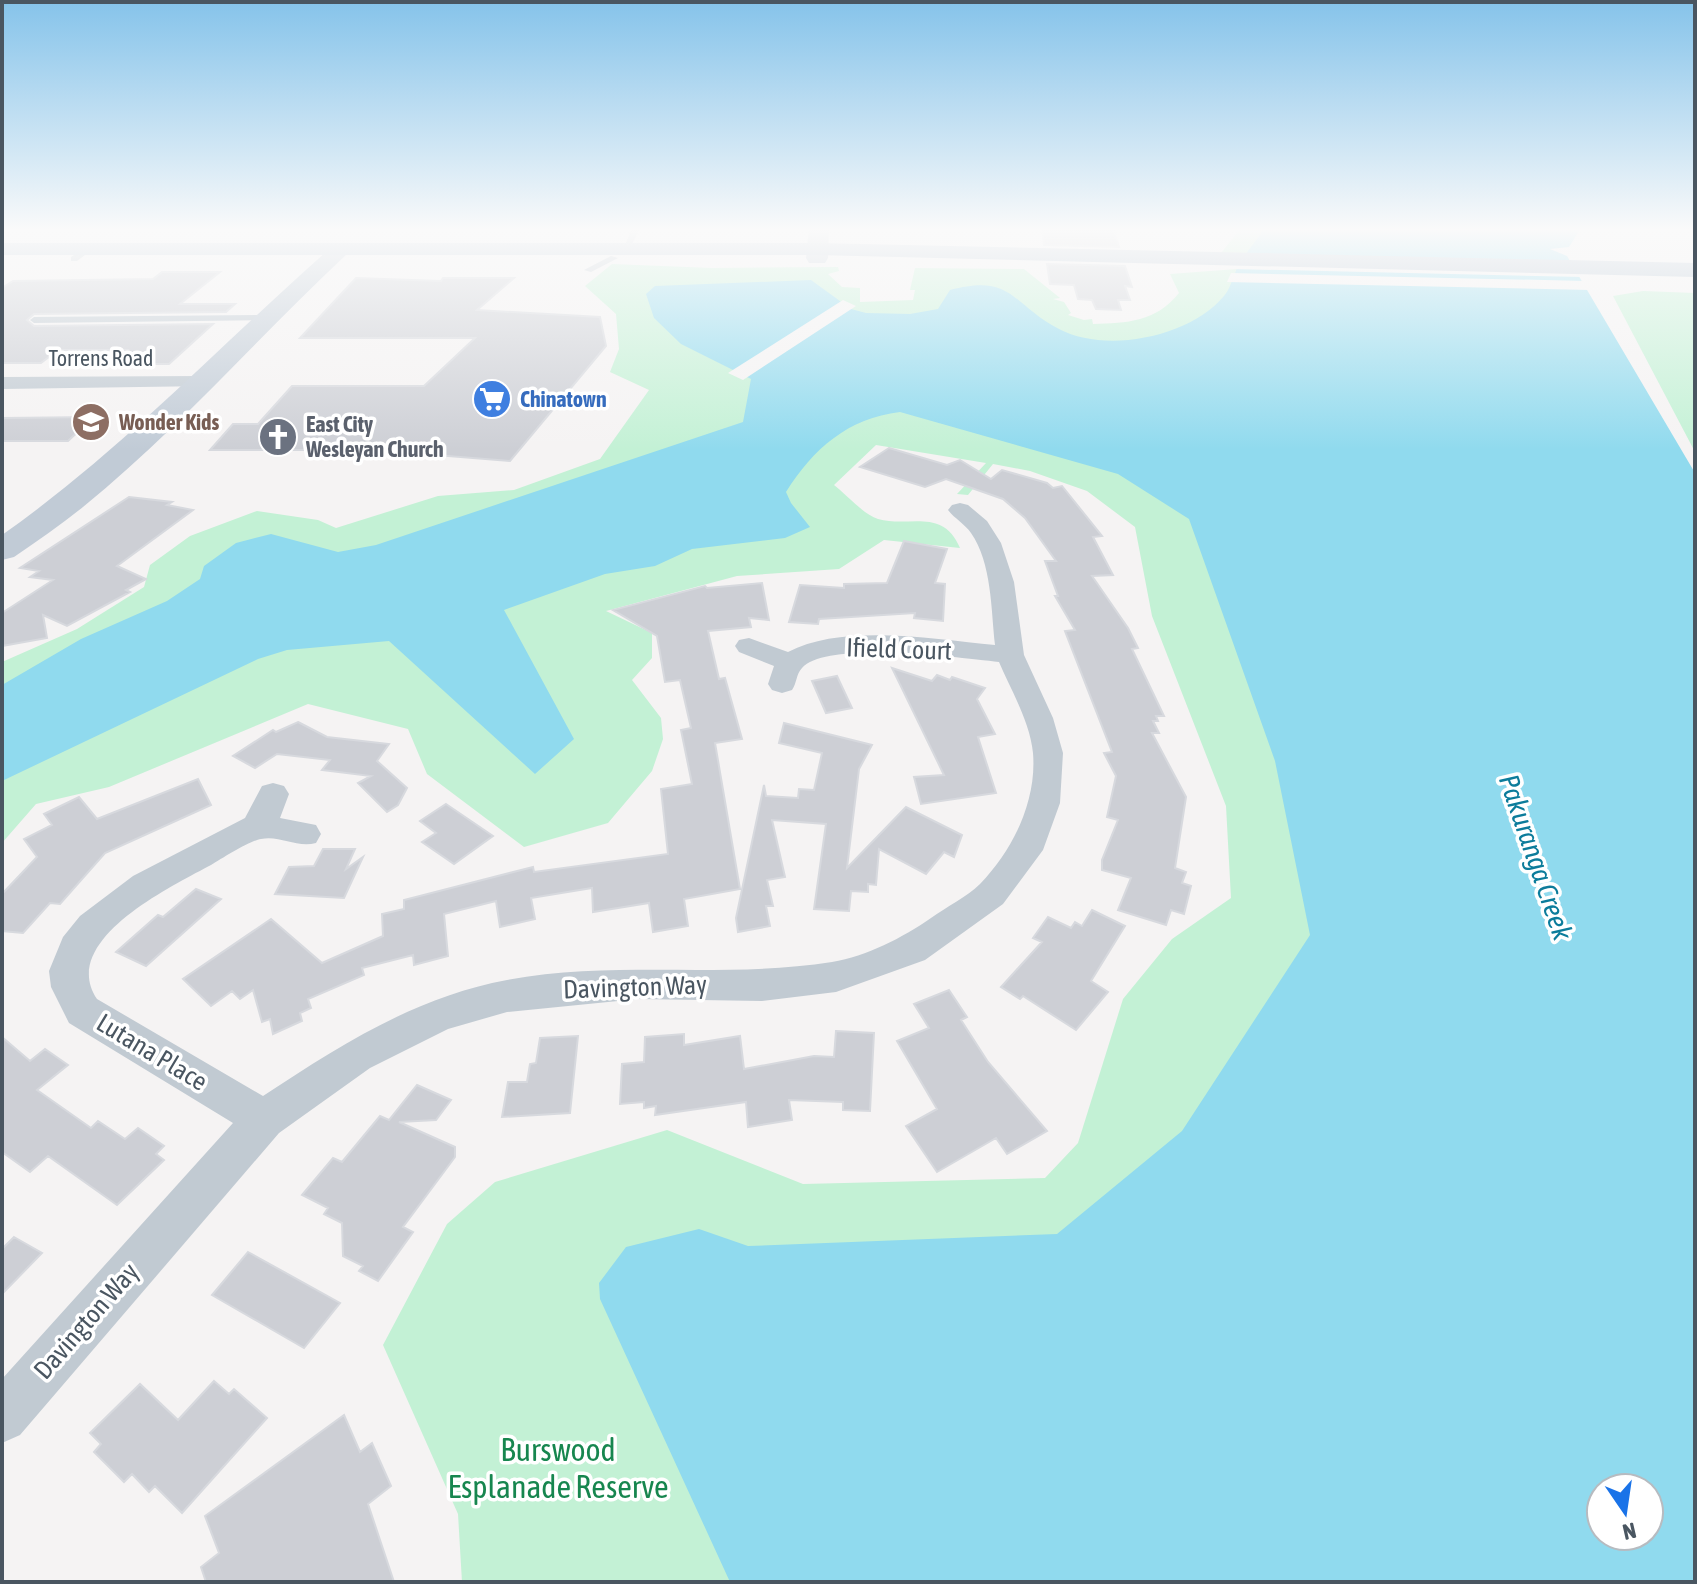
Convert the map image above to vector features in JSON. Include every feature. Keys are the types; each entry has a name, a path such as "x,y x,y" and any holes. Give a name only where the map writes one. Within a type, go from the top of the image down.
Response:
{"street":[{"path":"2,550 105,472 282,302"},
{"name":"Torrens Road","path":"2,383 201,382"},
{"name":"Davington Way","path":"2,1417 264,1119 356,1056 438,1015 507,996 638,983 762,985 836,977 912,950 991,895 1026,850 1044,803 1048,753 1038,718 1010,655 1001,582 989,543 979,526 960,510"},
{"name":"Ifield Court","path":"749,646 786,673 811,651 847,645 1010,655"},
{"name":"Lutana Place","path":"264,1119 83,1011 69,989 68,972 75,946 97,920 121,900 265,810 304,834"}],"lane":[{"path":"34,320 265,318"}],"green space":[{"name":"Burswood Esplanade Reserve","path":"603,302 1064,302 1071,313 1068,315 1092,319 1093,324 1140,319 1171,302 1357,302 1598,1472 1585,1472 1585,1552 1603,1552 1608,1582 462,1582 458,1514 383,1345 447,1224 495,1182 667,1130 803,1184 1045,1178 1078,1143 1123,999 1172,939 1231,898 1226,806 1152,616 1135,527 1087,491 1030,471 993,464 968,495 957,494 986,463 876,445 834,485 861,509 878,519 935,523 944,527 960,548 884,540 839,569 737,576 606,611 652,633 652,658 632,680 661,718 663,739 652,771 608,823 524,847 427,774 408,729 308,704 109,787 36,804 2,843 2,662 77,629 144,587 150,565 190,536 257,511 318,520 336,528 438,496 514,490 600,459 649,390 610,372 619,349 616,314"},
{"path":"1616,302 1695,302 1695,452"}],"water":[{"name":"Pakuranga Creek","path":"649,302 841,302 851,309 866,313 910,314 938,309 942,302 1020,302 1059,329 1100,340 1146,337 1190,322 1218,302 1594,302 1695,473 1695,1582 730,1582 600,1299 599,1283 626,1247 699,1229 748,1246 1057,1234 1182,1131 1310,935 1275,761 1189,519 1118,474 900,412 881,415 848,429 820,449 786,492 810,527 785,538 692,549 655,566 605,574 504,610 574,739 535,774 389,641 287,650 258,659 2,781 2,685 81,639 167,601 200,579 204,566 236,543 271,534 338,552 376,545 743,422 751,379 681,344 654,318"}],"pier":[{"path":"840,302 856,306 743,380 728,373"}],"building":[{"path":"2,302 235,304 226,312 34,314 27,320 34,326 213,324 169,364 123,364 135,353 123,353 127,350 58,350 41,363 2,363"},
{"path":"334,302 486,302 477,310 600,317 606,346 510,461 324,446 319,450 210,450 233,424 258,424 292,386 424,386 475,338 300,338"},
{"path":"1093,302 1119,302 1121,310 1096,309"},
{"path":"94,417 68,441 2,441 2,418"},
{"path":"889,448 947,465 960,460 991,479 1002,470 1047,483 1053,488 1062,486 1102,536 1093,537 1113,575 1092,576 1138,648 1132,649 1164,716 1156,716 1158,721 1153,721 1159,733 1152,733 1186,797 1175,868 1186,872 1182,883 1191,886 1184,914 1171,910 1166,925 1118,910 1131,878 1102,870 1102,860 1118,820 1107,817 1116,776 1104,753 1112,752 1065,631 1075,630 1055,596 1058,596 1045,561 1056,561 1025,518 1003,499 946,479 925,487 860,467"},
{"path":"129,497 172,502 167,505 193,510 117,566 146,579 126,590 130,592 67,626 43,615 47,638 2,646 2,613 53,580 30,577 39,571 20,568"},
{"path":"904,541 947,549 935,583 945,584 943,621 914,618 915,613 819,619 818,624 789,622 800,585 844,588 844,584 887,583"},
{"path":"762,583 769,620 749,618 751,627 708,631 719,679 725,678 742,739 715,743 740,889 684,899 688,926 653,932 649,903 593,912 592,888 531,898 535,919 500,927 496,901 444,914 448,956 414,965 413,955 362,968 364,975 308,999 311,1008 300,1013 302,1021 273,1034 270,1019 262,1022 253,990 240,999 232,991 211,1006 183,979 271,919 322,963 383,936 382,914 404,909 404,900 533,867 534,872 668,854 661,789 692,784 681,730 691,728 680,680 665,682 657,636 613,610 705,586"},
{"path":"892,668 932,681 937,675 985,688 977,699 995,734 978,737 996,793 921,804 914,777 944,775"},
{"path":"837,676 852,708 826,713 812,681"},
{"path":"298,722 327,737 389,744 377,761 407,788 398,805 387,812 358,783 371,776 322,770 330,760 277,754 255,768 233,756 273,730 276,732"},
{"path":"784,723 872,745 859,769 847,868 906,807 962,835 954,857 944,852 926,874 879,849 876,885 868,884 868,892 851,891 849,911 814,909 826,824 772,820 785,877 767,880 773,906 766,906 770,926 738,932 736,918 764,785 766,796 798,798 799,789 814,790 822,753 779,743"},
{"path":"198,779 211,805 105,853 60,904 50,903 23,933 2,931 2,894 37,857 24,839 52,825 44,814 79,797 97,819"},
{"path":"446,804 493,836 454,864 422,842 436,833 420,821"},
{"path":"323,849 355,849 346,869 363,857 344,898 275,894 289,867 314,866"},
{"path":"196,889 221,899 146,966 116,952 158,915 163,917"},
{"path":"1092,910 1125,926 1091,981 1108,992 1076,1030 1023,996 1020,999 1001,987 1042,942 1033,938 1048,917 1071,928 1075,922 1082,926"},
{"path":"949,990 967,1017 961,1020 988,1062 1047,1131 1007,1154 996,1138 937,1172 906,1126 937,1109 897,1041 929,1028 914,1004"},
{"path":"836,1031 874,1033 870,1111 843,1110 843,1102 789,1100 792,1120 748,1127 746,1102 655,1115 656,1106 644,1108 644,1102 620,1104 622,1064 644,1062 645,1037 684,1034 684,1045 740,1036 744,1069 814,1056 834,1057"},
{"path":"578,1036 570,1113 502,1117 508,1082 527,1082 530,1064 536,1063 540,1038"},
{"path":"2,1037 30,1061 45,1049 68,1065 37,1090 91,1128 98,1121 125,1139 138,1128 164,1146 156,1154 164,1160 117,1205 48,1156 30,1172 2,1152"},
{"path":"417,1085 451,1100 436,1120 399,1122 455,1147 455,1157 403,1227 413,1232 378,1281 359,1271 363,1266 343,1256 342,1223 324,1214 328,1208 302,1195 333,1158 342,1162 380,1116 389,1120"},
{"path":"14,1237 42,1253 2,1294 2,1249"},
{"path":"248,1252 340,1303 304,1348 212,1295"},
{"path":"214,1381 229,1394 234,1389 267,1418 182,1513 155,1486 149,1492 132,1474 124,1482 94,1452 101,1444 90,1433 140,1384 178,1420"},
{"path":"344,1415 360,1452 372,1443 391,1486 368,1504 394,1582 206,1582 201,1567 219,1553 205,1516"}],"place":[{"name":"Chinatown","path":"492,399"},
{"name":"Wonder Kids","path":"91,422"},
{"name":"East City Wesleyan Church","path":"278,437"}]}
